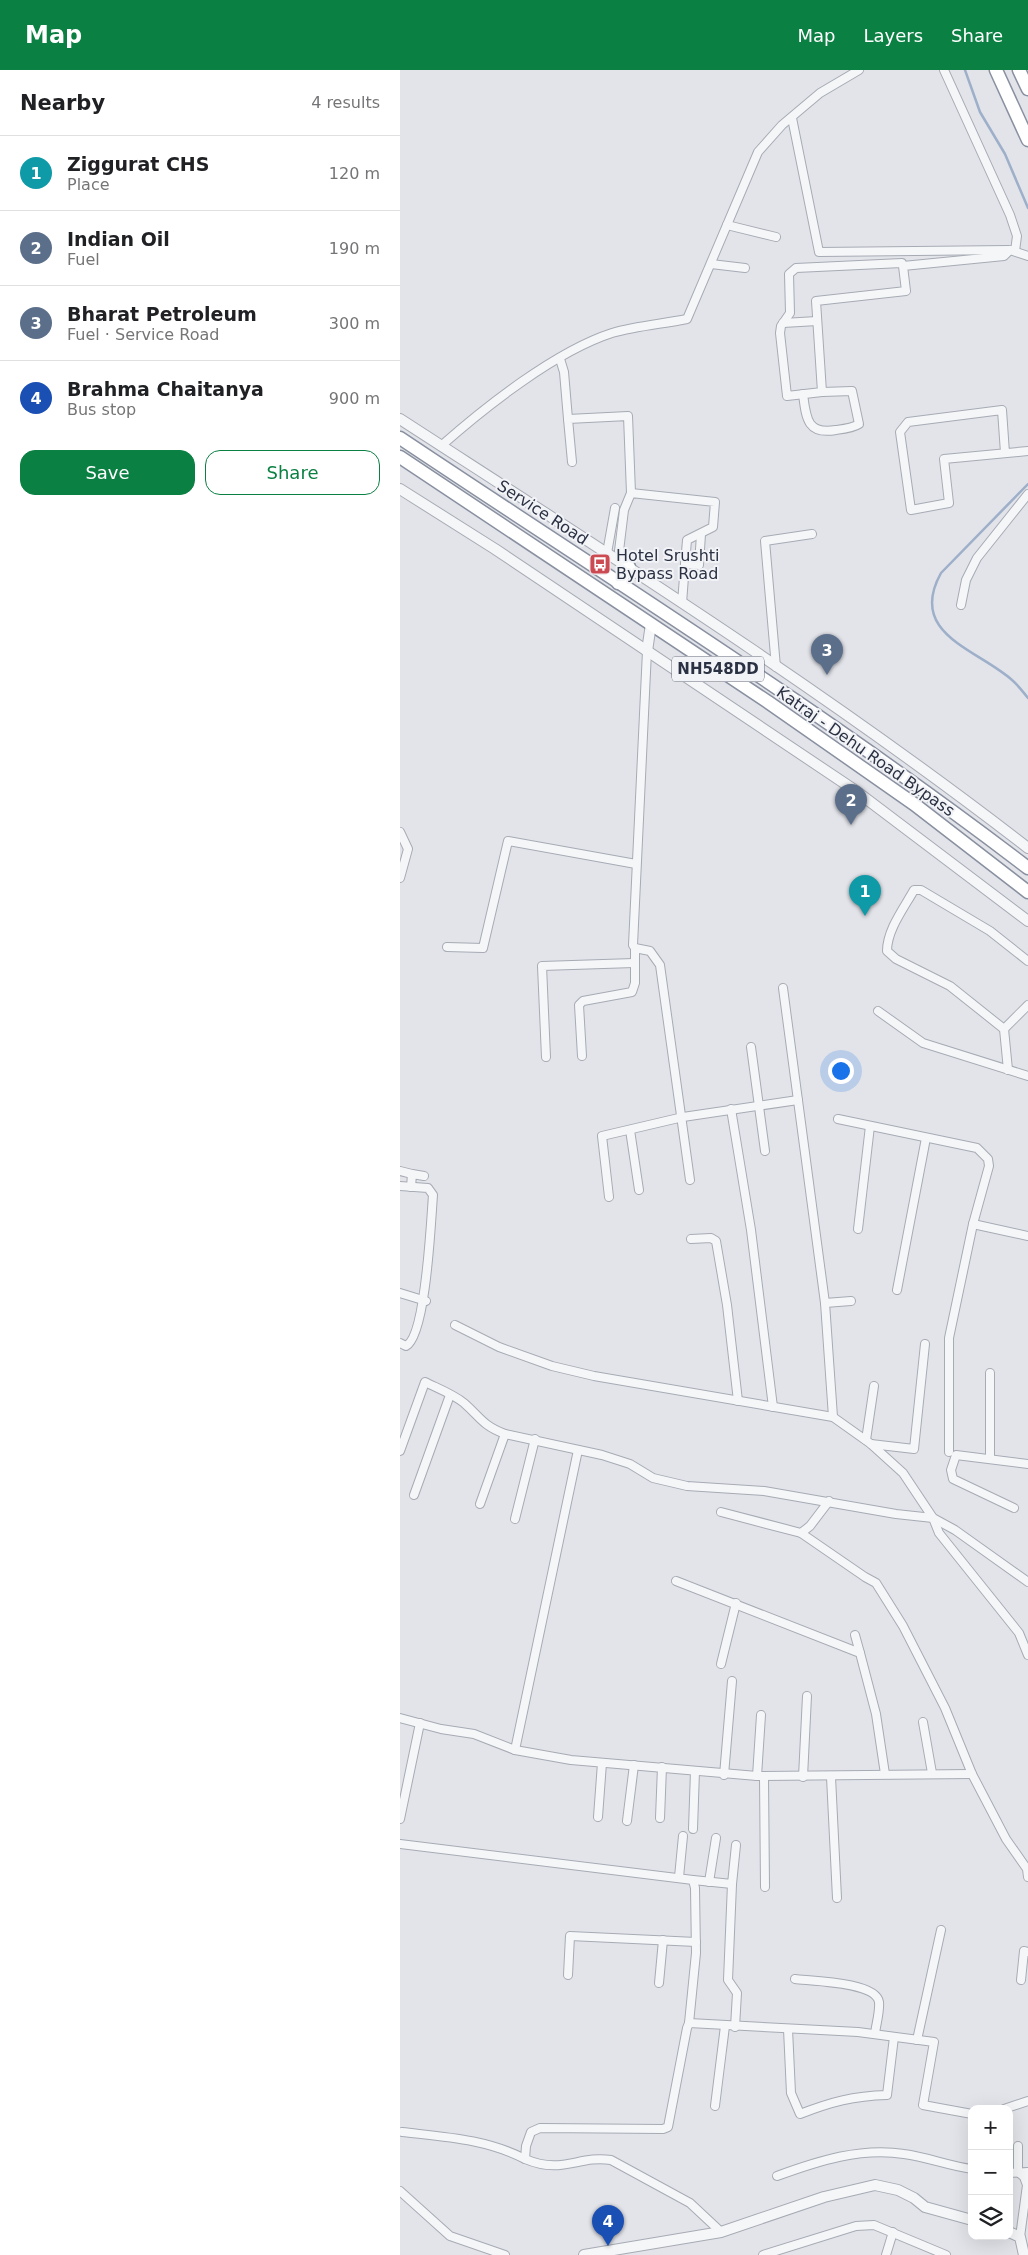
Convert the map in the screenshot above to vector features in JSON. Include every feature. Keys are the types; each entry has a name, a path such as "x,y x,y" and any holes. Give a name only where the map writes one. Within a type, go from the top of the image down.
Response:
{"highway":[{"path":"996,70 1028,140"},
{"path":"1019,70 1028,89"},
{"name":"Katraj - Dehu Road Bypass","path":"400,438 855,740 940,801 1028,868"},
{"name":"Katraj - Dehu Road Bypass","path":"400,457 768,702 914,804 1028,892"},
{"path":"618,583 627,566"}],"street":[{"path":"441,446 476,415 560,358 612,333 687,319 758,152 782,125 820,93 859,70"},
{"path":"804,394 805,416 818,430 826,432 859,424 860,420 852,391 822,392 804,394 787,396 780,334 783,323 790,313 789,274 796,268 902,263 903,266 1004,256 1012,250 1017,236 1010,215 944,70"},
{"path":"792,118 818,252 1012,250 1028,256"},
{"path":"727,225 776,237"},
{"path":"711,264 745,268"},
{"path":"822,392 816,301 906,291 903,266"},
{"path":"783,323 817,321"},
{"path":"560,358 564,372 572,462"},
{"path":"1005,453 1002,410 908,422 900,432 911,510 949,503 944,459 1028,451"},
{"path":"568,419 628,416 631,493 624,510 618,551 627,566"},
{"name":"Service Road","path":"400,419 627,566 776,667 909,759 1028,848"},
{"path":"400,489 495,549 856,791 1028,921"},
{"path":"631,493 715,502 713,527 688,540 682,603"},
{"path":"961,604 966,580 977,558 1028,494"},
{"path":"607,553 615,508"},
{"path":"685,564 699,565 701,534"},
{"path":"776,667 765,541 812,534"},
{"path":"582,1056 579,1005 583,1001 632,992 635,988 636,864 646,651 651,624"},
{"path":"400,832 408,849 400,878"},
{"path":"446,947 483,948 508,841 636,864"},
{"path":"1008,1070 1004,1029 950,986 896,959 887,951 887,946 896,923 914,890 921,890 990,931 1028,961"},
{"path":"635,948 650,951 660,965 683,1118 690,1180"},
{"path":"546,1057 542,966 634,963"},
{"path":"783,988 825,1303 833,1417"},
{"path":"1004,1029 1028,1005"},
{"path":"878,1011 923,1043 1028,1076"},
{"path":"751,1047 765,1152"},
{"path":"609,1197 602,1136 731,1109 798,1100"},
{"path":"731,1109 751,1230 773,1407"},
{"path":"838,1119 977,1148 988,1159 989,1166 973,1224 949,1338 949,1452"},
{"path":"858,1229 870,1126"},
{"path":"630,1130 639,1190"},
{"path":"897,1290 926,1138"},
{"path":"400,1171 424,1176"},
{"path":"410,1187 412,1174"},
{"path":"400,1186 428,1188 433,1195 426,1301 414,1340 406,1346 400,1343"},
{"path":"973,1224 1028,1236"},
{"path":"691,1239 711,1238 716,1241 728,1305 738,1401"},
{"path":"400,1293 426,1301"},
{"path":"825,1303 851,1301"},
{"path":"455,1325 499,1347 552,1366 594,1376 833,1417 869,1442 903,1473 933,1518 939,1534 1019,1633 1028,1655"},
{"path":"869,1442 914,1449 926,1344"},
{"path":"990,1373 990,1459"},
{"path":"400,1451 425,1382 463,1402 480,1421 505,1434 535,1438 602,1455 630,1464 653,1478 688,1486 764,1491 896,1514 933,1518 955,1530 1028,1582"},
{"path":"869,1442 874,1386"},
{"path":"414,1495 450,1396"},
{"path":"480,1504 505,1434"},
{"path":"516,1519 535,1438"},
{"path":"515,1750 578,1450"},
{"path":"1014,1508 954,1479 952,1470 956,1455 1028,1464"},
{"path":"802,1533 810,1526 829,1501"},
{"path":"721,1512 802,1533 876,1583 903,1626 946,1708 972,1774 1006,1839 1027,1869 1028,1877"},
{"path":"676,1581 860,1653"},
{"path":"721,1664 736,1603"},
{"path":"855,1635 876,1714 885,1774"},
{"path":"724,1775 732,1681"},
{"path":"803,1777 807,1696"},
{"path":"761,1715 760,1776 765,1887"},
{"path":"400,1718 441,1729 474,1734 515,1750 571,1760 662,1767 724,1775 831,1777 932,1773 972,1774"},
{"path":"922,1722 932,1773"},
{"path":"400,1820 420,1723"},
{"path":"598,1818 602,1763"},
{"path":"627,1822 634,1765"},
{"path":"660,1818 662,1767"},
{"path":"694,1829 695,1771"},
{"path":"831,1777 837,1898"},
{"path":"680,1877 683,1836"},
{"path":"709,1882 716,1838"},
{"path":"400,1844 732,1884"},
{"path":"734,2027 736,1993 728,1980 732,1884 736,1845"},
{"path":"525,2159 528,2138 531,2132 540,2128 662,2129 668,2127 689,2023 696,1942 696,1888 693,1880"},
{"path":"917,2040 940,1930"},
{"path":"568,1974 570,1936 696,1942"},
{"path":"659,1982 663,1940"},
{"path":"1020,1980 1024,1951 1028,1952"},
{"path":"795,1979 861,1987 873,1992 879,2001 875,2034"},
{"path":"689,2023 875,2034 934,2042 923,2104 968,2113"},
{"path":"715,2106 725,2026"},
{"path":"788,2029 791,2093 800,2114 831,2102 858,2096 887,2095 894,2037"},
{"path":"1013,2106 1028,2100"},
{"path":"402,2132 484,2142 506,2149 538,2164 560,2167 600,2158 611,2160 690,2203 721,2232"},
{"path":"1018,2146 1018,2172"},
{"path":"777,2176 808,2165 861,2152 904,2154 954,2167 968,2169"},
{"path":"1018,2172 1024,2177 1027,2185 1020,2237 1024,2255"},
{"path":"1013,2173 1028,2172"},
{"path":"584,2255 620,2253 721,2232 824,2197 874,2185 898,2190 914,2198 925,2207 968,2219"},
{"path":"400,2191 450,2236 505,2255"},
{"path":"763,2255 856,2226 874,2225 946,2255"},
{"path":"886,2255 893,2232"},
{"path":"1013,2234 1020,2237"},
{"path":"787,2246 788,2255"}],"waterway":[{"path":"965,70 980,112 1005,154 1028,208"},
{"path":"1028,484 941,573 933,594 933,611 939,625 965,649 1012,680 1028,698"}],"place":[{"name":"Hotel Srushti Bypass Road","path":"600,564"},
{"name":"Bharat Petroleum","path":"827,675"},
{"name":"Indian Oil","path":"851,825"},
{"name":"Ziggurat CHS","path":"865,916"},
{"name":"Brahma Chaitanya","path":"608,2246"}]}
